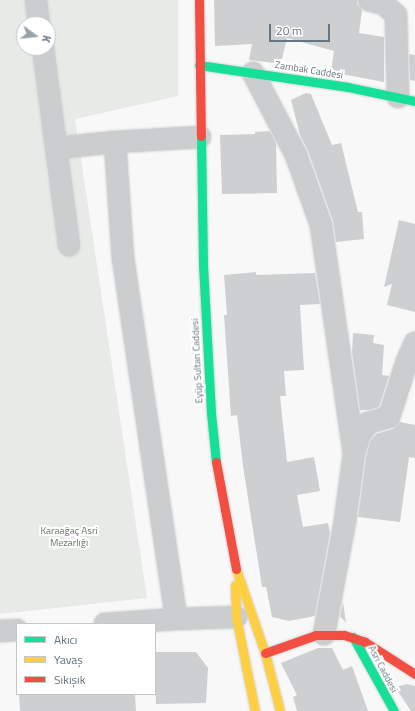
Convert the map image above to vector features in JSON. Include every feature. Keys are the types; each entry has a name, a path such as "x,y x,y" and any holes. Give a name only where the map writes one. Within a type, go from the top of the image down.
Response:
{"main road":[{"name":"Eyüp Sultan Caddesi","path":"199,0 202,265 215,454 235,565 265,653 280,711"},
{"name":"Zambak Caddesi","path":"199,65 407,99"},
{"path":"235,565 236,618 255,711"},
{"path":"265,653 304,639 324,634 353,637 415,674"},
{"name":"Asri Caddesi","path":"353,637 394,711"}],"street":[{"path":"36,0 38,16"},
{"path":"369,0 384,4 396,15 407,99"},
{"path":"44,56 69,245"},
{"path":"253,73 296,155 321,225 354,454"},
{"path":"56,148 116,142 200,137"},
{"path":"116,142 123,258 176,619"},
{"path":"324,634 345,521 354,454 359,436 368,423 389,417 407,361 415,344"},
{"path":"119,623 176,619 236,618"},
{"path":"0,631 16,630"}],"green space":[{"name":"Karaağaç Asri Mezarlığı","path":"0,0 178,0 178,96 75,119 147,598 0,614"}],"building":[{"path":"214,0 357,0 357,4 362,10 359,33 384,37 384,82 331,72 334,51 287,38 282,59 274,60 274,63 249,60 252,44 215,46"},
{"path":"409,54 415,55 415,81 410,80"},
{"path":"306,93 311,94 332,145 341,143 358,212 362,212 364,239 336,242 333,221 308,151 300,135 291,100"},
{"path":"270,131 276,143 277,193 222,194 220,135 255,134 255,132"},
{"path":"399,220 415,224 415,312 387,305 392,284 384,287"},
{"path":"256,272 256,275 315,273 320,304 300,305 304,370 284,371 286,396 280,396 287,462 314,457 320,491 297,495 303,527 328,523 330,533 315,616 289,621 272,617 266,587 262,587 243,466 237,415 231,416 224,315 227,315 224,275"},
{"path":"353,333 374,335 373,343 384,345 382,375 389,376 379,407 369,410 360,410 352,352"},
{"path":"400,422 415,425 415,458 409,457 400,522 358,517 366,457 370,441 376,434 393,429"},
{"path":"343,602 346,623 340,616"},
{"path":"318,648 332,648 343,670 352,666 368,711 297,711 293,697 297,695 281,663"},
{"path":"156,652 196,652 208,668 206,703 156,704"},
{"path":"407,684 415,686 415,711 411,711 395,687"},
{"path":"19,695 135,695 136,711 20,711"}],"traffic: fast":[{"path":"199,65 348,87 415,101"},
{"path":"201,136 203,265 211,413 216,462"},
{"path":"353,637 394,711"}],"traffic: slow":[{"path":"236,569 265,653 280,711"},
{"path":"235,585 236,617 255,711"}],"traffic: jam":[{"path":"199,0 201,136"},
{"path":"216,462 236,569"},
{"path":"265,653 316,635 344,635 365,642 415,674"}]}
